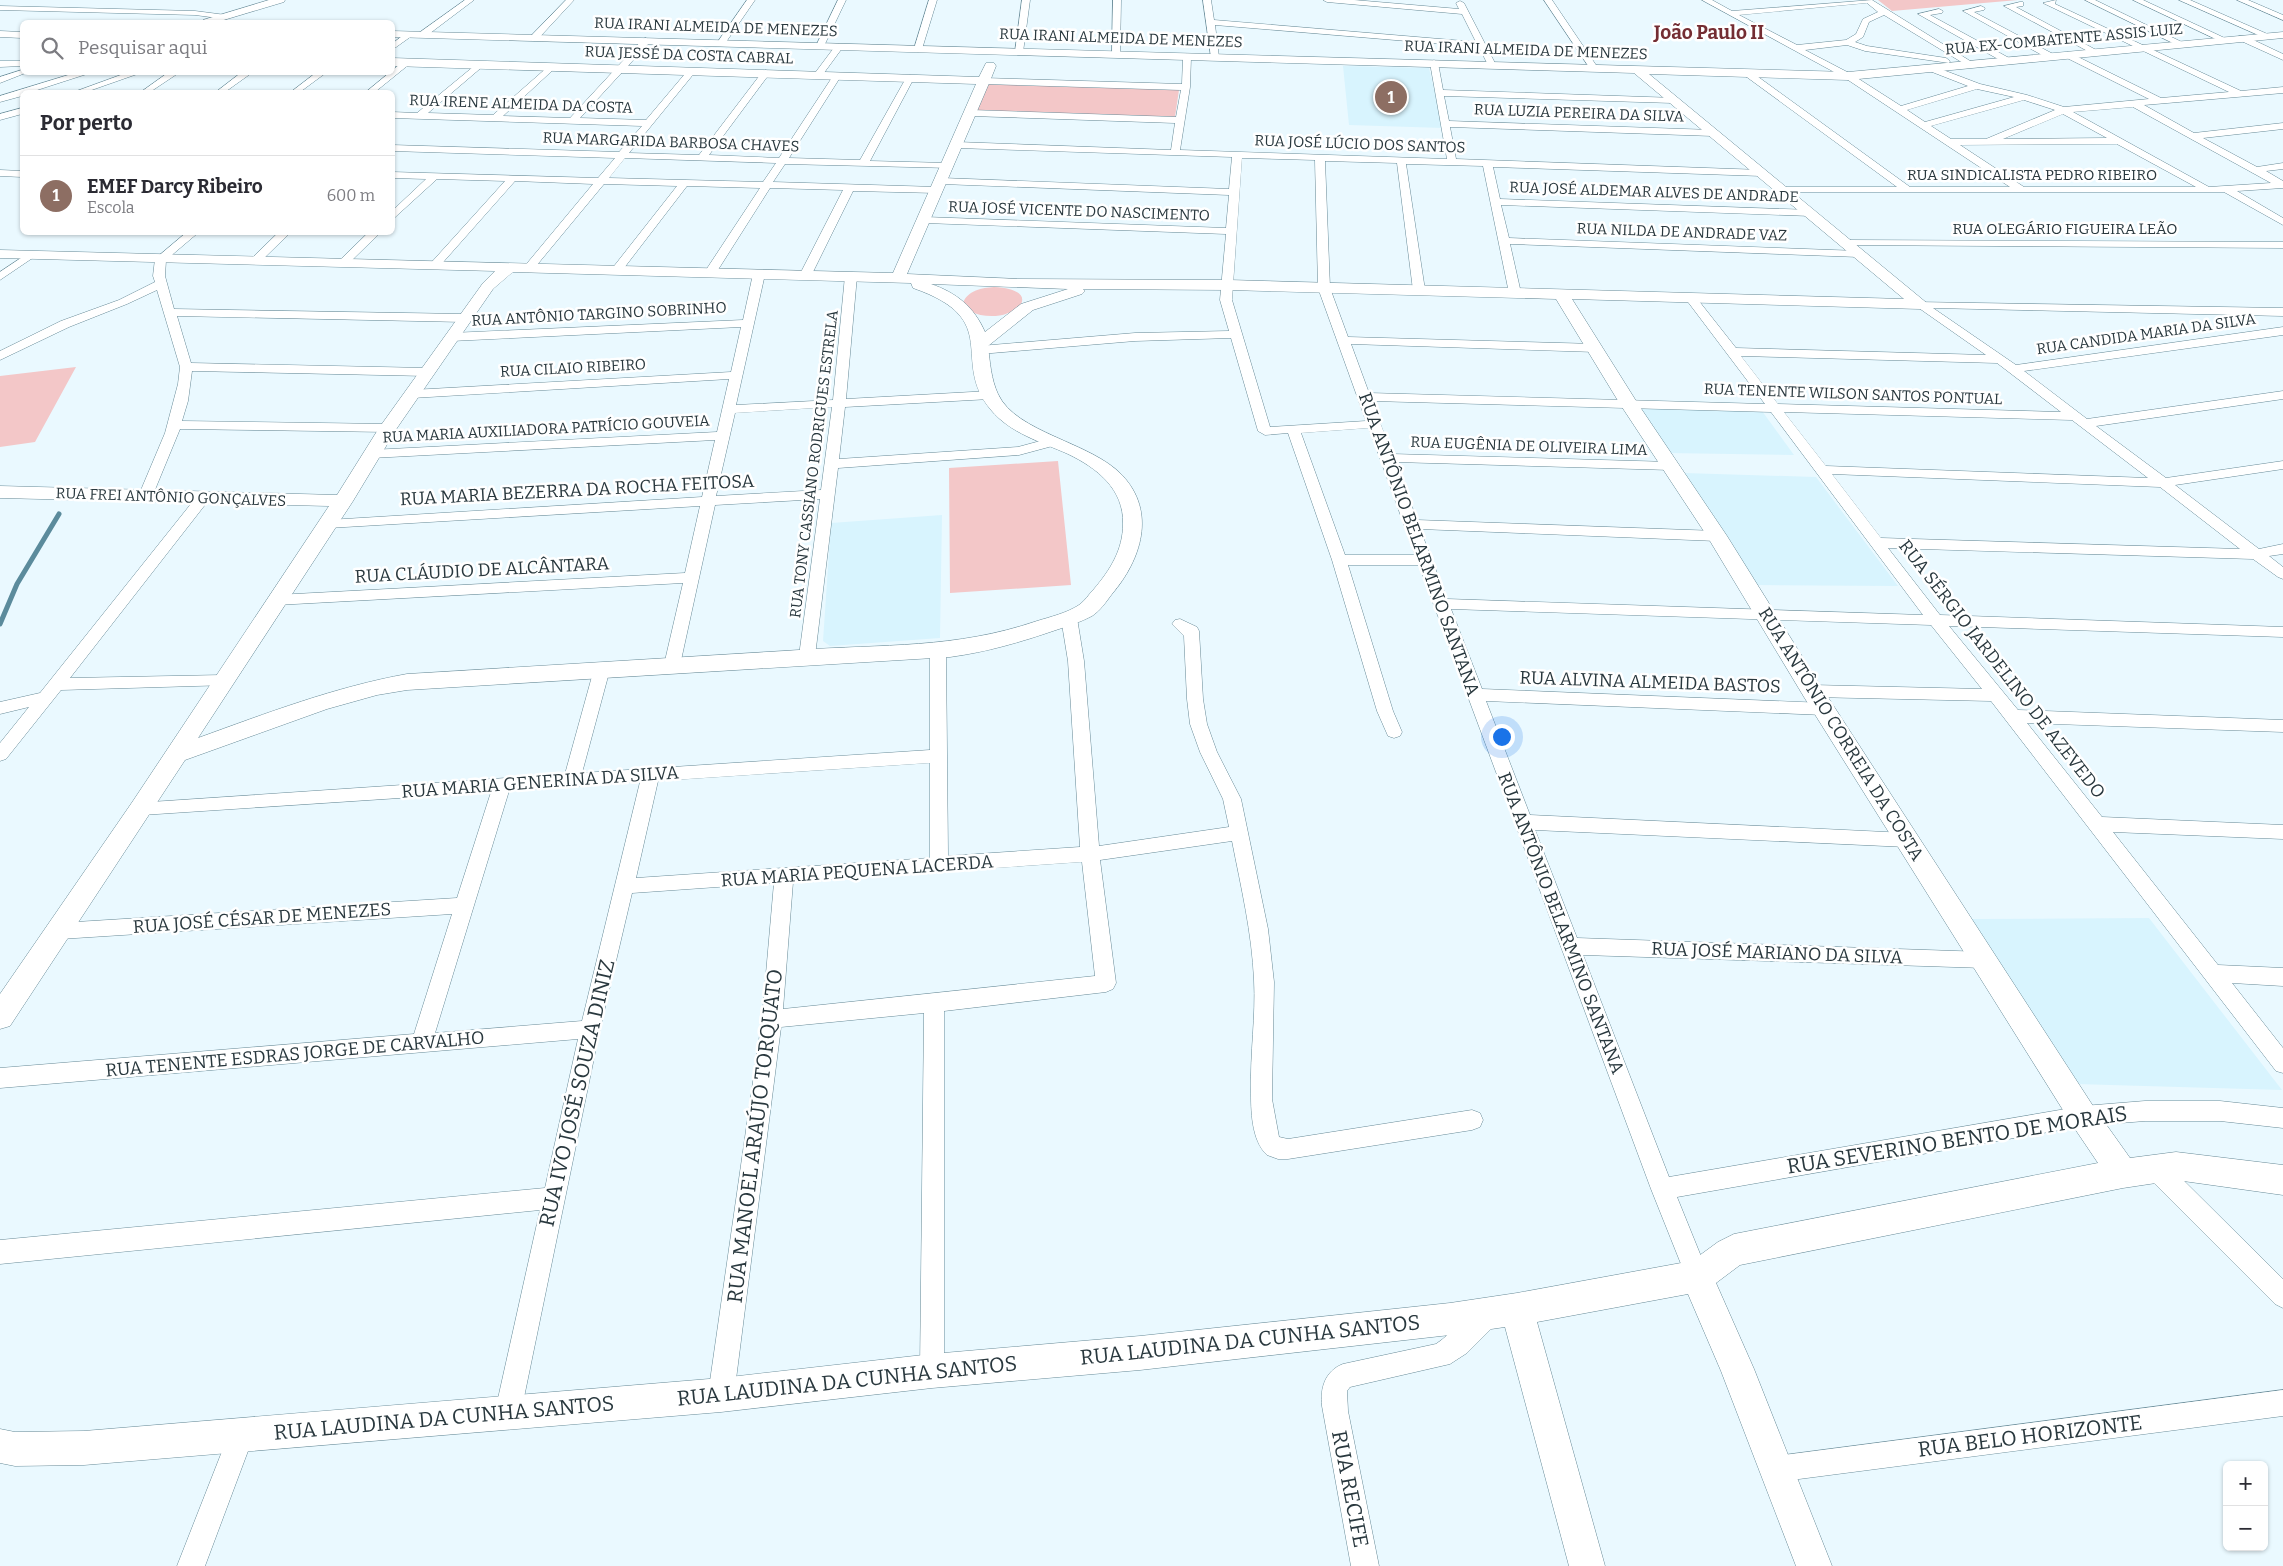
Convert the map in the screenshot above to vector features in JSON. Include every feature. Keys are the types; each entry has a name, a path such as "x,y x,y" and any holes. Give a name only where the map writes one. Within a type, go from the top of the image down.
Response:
{"street":[{"path":"0,8 162,12 218,19 280,0"},
{"path":"422,35 470,0"},
{"path":"534,38 570,0"},
{"path":"722,43 751,0"},
{"path":"820,46 842,0"},
{"path":"918,49 933,0"},
{"path":"1019,52 1026,0"},
{"path":"1116,54 1117,0"},
{"path":"1207,0 1215,57"},
{"path":"1327,0 1464,12"},
{"path":"1458,0 1492,65"},
{"path":"1548,0 1594,68"},
{"path":"1706,0 1848,76 1902,109 2022,190"},
{"path":"1731,14 1868,0 1968,65"},
{"path":"2089,0 2182,44"},
{"path":"2137,0 2225,40"},
{"path":"2183,0 2268,36"},
{"path":"2241,0 2283,18"},
{"path":"2052,2 2047,3 2240,94"},
{"path":"2020,4 2008,6 2096,52"},
{"path":"1981,8 1966,11 2052,57"},
{"path":"1939,11 1922,14 2008,61"},
{"path":"139,20 162,12"},
{"path":"1796,48 1848,42 1860,35 1866,21 1884,12"},
{"path":"1210,22 1481,45"},
{"path":"0,34 20,35"},
{"name":"RUA IRANI ALMEIDA DE MENEZES","path":"395,34 1848,76"},
{"path":"395,46 409,35"},
{"name":"RUA EX-COMBATENTE ASSIS LUIZ","path":"1848,76 2283,35"},
{"path":"2242,38 2283,57"},
{"path":"572,121 618,69 646,41"},
{"path":"1848,42 1865,48 1968,65"},
{"path":"818,75 839,47"},
{"path":"898,278 957,146 995,51"},
{"path":"2068,55 2162,102"},
{"path":"1175,153 1186,87 1187,57"},
{"name":"RUA JESSÉ DA COSTA CABRAL","path":"395,62 984,81"},
{"path":"395,72 408,62"},
{"path":"1434,63 1452,162"},
{"path":"0,64 20,64"},
{"path":"419,116 479,65"},
{"path":"494,119 551,67"},
{"path":"1930,68 1977,86 2024,97 2062,110 2208,190"},
{"path":"1636,69 1920,304 2000,359 2283,574"},
{"path":"528,269 692,71"},
{"path":"1747,72 1906,189"},
{"path":"0,80 20,73"},
{"path":"702,158 766,73"},
{"path":"32,90 80,75"},
{"path":"84,90 130,75"},
{"path":"147,90 171,75"},
{"path":"223,90 245,75"},
{"path":"298,90 318,75"},
{"path":"373,90 392,75"},
{"path":"710,273 837,76"},
{"path":"863,164 910,78"},
{"path":"984,81 1186,87"},
{"path":"1902,109 1977,86"},
{"path":"1987,142 2062,110 2136,105 2283,90"},
{"path":"1440,93 1673,100"},
{"path":"0,99 20,94"},
{"path":"1926,125 2024,97"},
{"path":"2136,105 2283,185"},
{"path":"0,117 20,112"},
{"path":"971,113 1181,120"},
{"name":"RUA IRENE ALMEIDA DA COSTA","path":"395,115 648,123"},
{"name":"RUA LUZIA PEREIRA DA SILVA","path":"1445,124 1713,132"},
{"path":"2192,136 2283,126"},
{"path":"1952,142 2120,141"},
{"name":"RUA JOSÉ LÚCIO DOS SANTOS","path":"957,146 1762,173"},
{"name":"RUA MARGARIDA BARBOSA CHAVES","path":"395,148 948,166"},
{"path":"1237,155 1229,285 1226,300 1265,431 1374,424"},
{"name":"RUA ANTÔNIO BELARMINO SANTANA","path":"1320,158 1324,288 1475,695 1662,1189 1697,1276"},
{"path":"1401,160 1419,290"},
{"path":"1487,163 1515,293"},
{"path":"2255,170 2283,166"},
{"path":"0,174 20,172"},
{"path":"395,175 849,188 939,186 1234,192"},
{"path":"395,213 435,176"},
{"path":"434,266 513,178"},
{"path":"617,270 684,183"},
{"name":"RUA SINDICALISTA PEDRO RIBEIRO","path":"1782,190 2208,190 2283,185"},
{"path":"805,276 849,188"},
{"path":"2226,189 2283,222"},
{"name":"RUA JOSÉ ALDEMAR ALVES DE ANDRADE","path":"1495,202 1811,213"},
{"name":"RUA JOSÉ VICENTE DO NASCIMENTO","path":"925,220 1231,231"},
{"path":"145,497 175,425 184,395 186,367 160,276 161,259 190,235"},
{"path":"255,261 283,235"},
{"path":"343,264 373,235"},
{"name":"RUA NILDA DE ANDRADE VAZ","path":"1504,241 1859,254"},
{"name":"RUA OLEGÁRIO FIGUEIRA LEÃO","path":"1846,243 2283,245"},
{"path":"0,254 851,276 1020,284 1229,285 2283,312"},
{"path":"0,277 30,255"},
{"path":"0,1017 142,808 276,600 343,501 388,428 488,286 508,268"},
{"path":"672,665 759,274"},
{"name":"RUA TONY CASSIANO RODRIGUES ESTRELA","path":"808,656 839,403 851,276"},
{"path":"898,278 930,289 964,309 991,318 1013,317"},
{"path":"177,754 217,742 283,714 373,687 408,682 602,669 808,656 938,651 1026,633 1069,618 1087,609 1115,578 1128,556 1133,516 1127,495 1120,483 1090,459 1011,418 999,408 990,395 984,381 976,328 959,301 966,292 980,282"},
{"path":"0,356 65,324 123,302 162,283"},
{"path":"1027,307 1109,283"},
{"path":"980,348 1013,317 1027,307 1032,300 1030,294 1020,284"},
{"name":"RUA ANTÔNIO CORREIA DA COSTA","path":"1561,294 1629,404 1717,536 1818,700 2083,1116 2122,1173"},
{"name":"RUA SÉRGIO JARDELINO DE AZEVEDO","path":"1691,298 1775,410 1879,543 1936,621 1997,695 2283,1064"},
{"path":"171,312 464,318"},
{"name":"RUA ANTÔNIO TARGINO SOBRINHO","path":"451,337 748,323"},
{"name":"RUA CANDIDA MARIA DA SILVA","path":"2013,369 2283,332"},
{"path":"980,348 1132,338 1235,334"},
{"path":"1343,340 1596,348"},
{"path":"1731,352 2000,359"},
{"path":"186,367 427,372"},
{"name":"RUA CILAIO RIBEIRO","path":"412,394 736,375"},
{"path":"729,409 990,395"},
{"name":"RUA TENENTE WILSON SANTOS PONTUAL","path":"1364,397 2081,420 2283,395"},
{"path":"175,425 388,428"},
{"path":"1293,430 1339,560 1385,711 1394,732"},
{"name":"RUA MARIA AUXILIADORA PATRÍCIO GOUVEIA","path":"371,454 723,436"},
{"path":"832,464 1019,451 1055,441"},
{"name":"RUA EUGÊNIA DE OLIVEIRA LIMA","path":"1387,458 1671,466"},
{"path":"1822,470 2163,483 2283,465"},
{"name":"RUA FREI ANTÔNIO GONÇALVES","path":"0,492 343,501"},
{"name":"RUA MARIA BEZERRA DA ROCHA FEITOSA","path":"328,524 828,494"},
{"path":"0,755 58,684 203,498"},
{"path":"1411,524 1717,536"},
{"path":"1879,543 2257,554 2283,549"},
{"path":"1339,560 1425,560"},
{"name":"RUA CLÁUDIO DE ALCÂNTARA","path":"276,600 691,578"},
{"path":"1442,604 2283,632"},
{"path":"772,1019 1106,983 1090,854 1076,661 1069,618"},
{"path":"1180,624 1191,630 1197,710 1201,734 1213,763 1227,786 1232,799 1263,962 1262,1100 1268,1138 1272,1145 1278,1149 1288,1149 1472,1120"},
{"path":"938,651 938,865"},
{"path":"572,779 602,669"},
{"path":"58,684 223,681"},
{"name":"RUA ALVINA ALMEIDA BASTOS","path":"1475,695 1818,700 1997,695"},
{"path":"0,708 47,697"},
{"path":"2013,716 2283,726"},
{"name":"RUA MARIA GENERINA DA SILVA","path":"142,808 938,756"},
{"name":"RUA IVO JOSÉ SOUZA DINIZ","path":"508,1412 590,1029 651,774"},
{"path":"421,1044 502,785"},
{"path":"1523,822 1907,840"},
{"path":"2097,824 2283,832"},
{"name":"RUA MARIA PEQUENA LACERDA","path":"624,886 1090,854 1238,833"},
{"name":"RUA MANOEL ARAÚJO TORQUATO","path":"721,1395 772,1019 784,876"},
{"name":"RUA JOSÉ CÉSAR DE MENEZES","path":"60,931 464,905"},
{"name":"RUA JOSÉ MARIANO DA SILVA","path":"1570,946 1985,960"},
{"path":"2214,973 2283,977"},
{"path":"932,1371 934,1003"},
{"name":"RUA TENENTE ESDRAS JORGE DE CARVALHO","path":"0,1078 590,1029"},
{"name":"RUA SEVERINO BENTO DE MORAIS","path":"1662,1189 2083,1116 2144,1111 2220,1111 2283,1118"},
{"path":"1587,1566 1503,1311 1697,1276 1710,1270 1718,1260 1734,1250 2122,1173 2176,1166 2283,1180"},
{"path":"2155,1168 2283,1296"},
{"path":"0,1252 553,1198"},
{"path":"1697,1276 1737,1369 1814,1566"},
{"name":"RUA LAUDINA DA CUNHA SANTOS","path":"0,1446 14,1449 84,1448 721,1395 932,1371 1150,1352 1372,1328 1503,1311"},
{"name":"RUA LAUDINA DA CUNHA SANTOS","path":"1335,1411 1333,1391 1336,1381 1343,1376 1441,1355 1503,1311"},
{"name":"RUA BELO HORIZONTE","path":"1776,1469 2283,1402"},
{"name":"RUA RECIFE","path":"1335,1411 1365,1566"},
{"path":"191,1566 241,1435"}],"shaded area":[{"path":"1878,0 2018,0 1892,11"},
{"path":"1343,66 1429,68 1443,128 1349,125"},
{"path":"988,84 1179,90 1175,117 976,111"},
{"path":"994,287 1011,290 1020,295 1022,301 1010,313 998,316 984,316 969,311 963,303 972,292"},
{"path":"76,367 35,442 0,447 0,376"},
{"path":"1639,407 1762,411 1794,455 1666,453"},
{"path":"1058,461 1071,585 950,593 949,468"},
{"path":"1684,473 1816,477 1898,586 1756,585"},
{"path":"942,515 940,638 830,646 823,641 831,523"},
{"path":"2149,918 2282,1090 2076,1084 1971,919"}],"waterway":[{"path":"0,624 17,584 59,514"}],"place":[{"name":"EMEF Darcy Ribeiro","path":"1391,97"}],"district":[{"name":"João Paulo II","path":"1709,32"}]}
